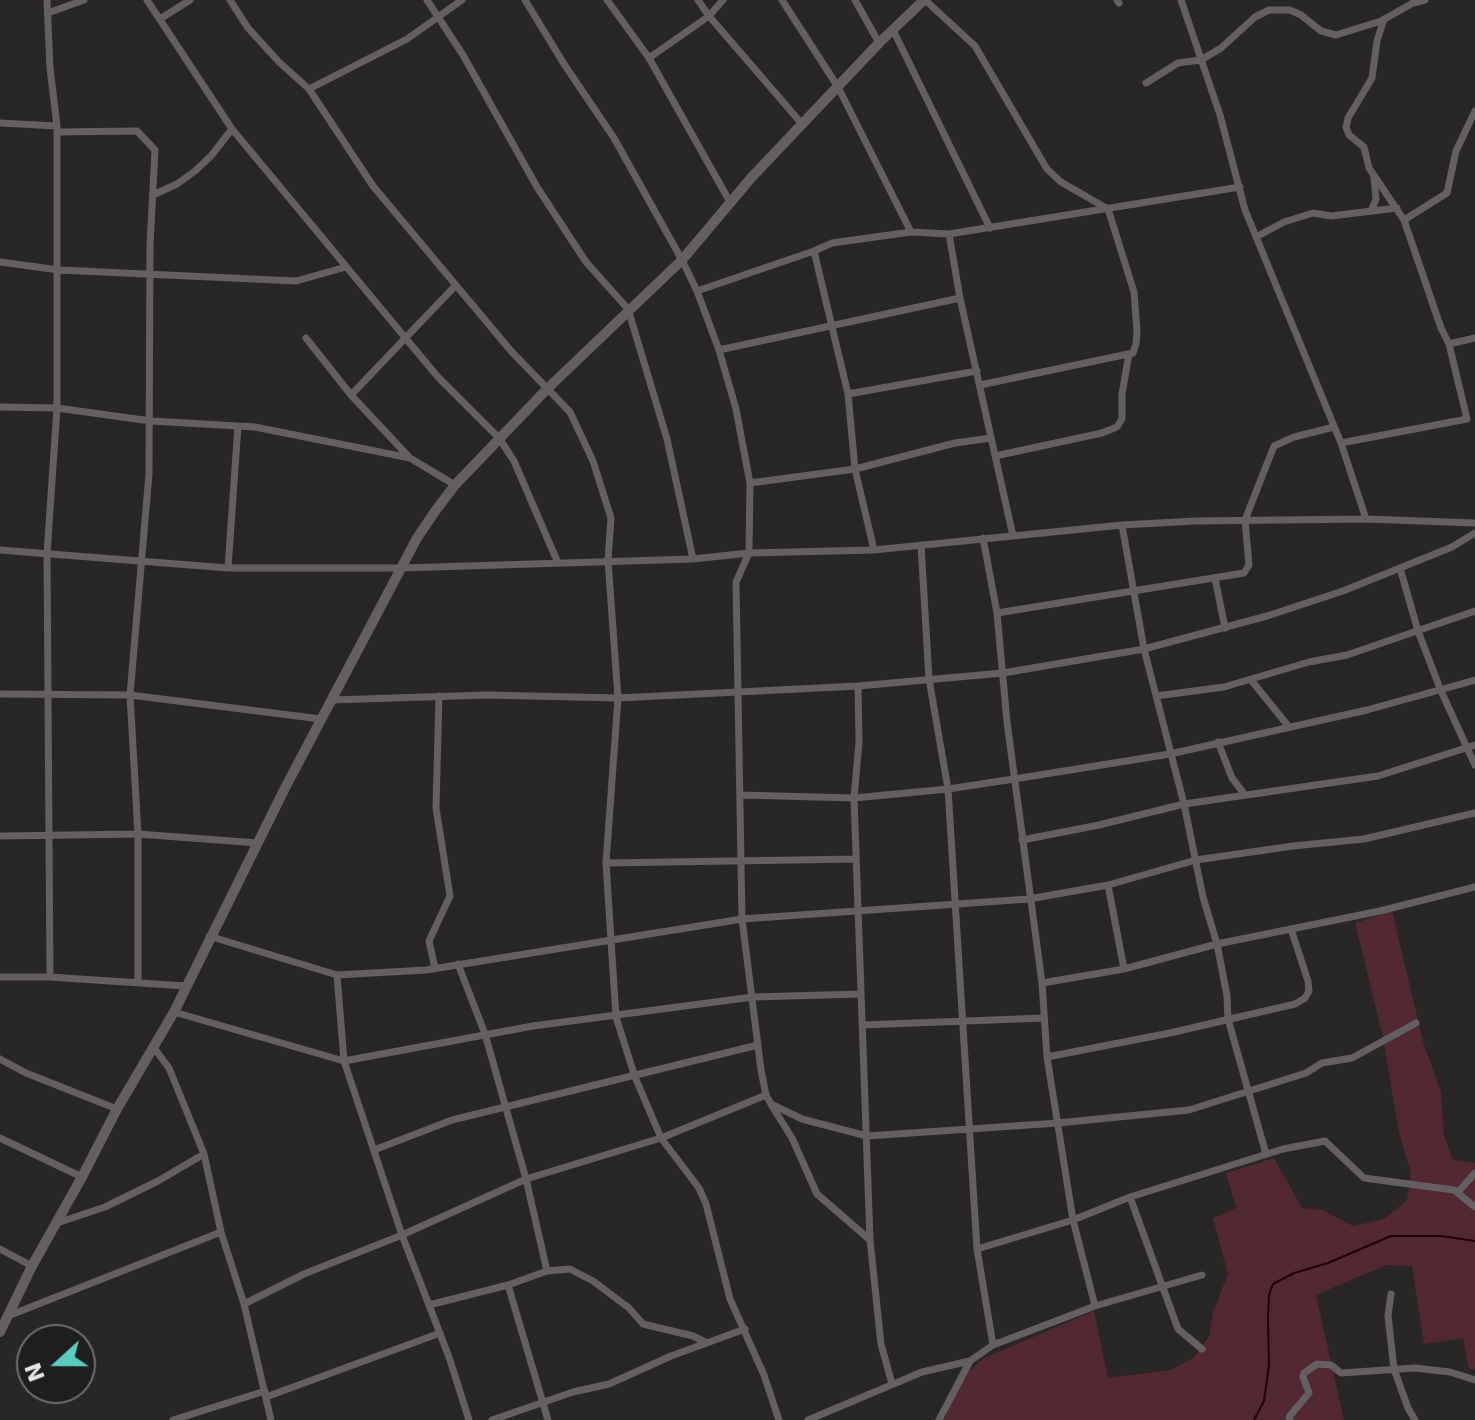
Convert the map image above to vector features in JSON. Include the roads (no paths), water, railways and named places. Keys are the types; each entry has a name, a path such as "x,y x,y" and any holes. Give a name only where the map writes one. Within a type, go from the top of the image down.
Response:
{"street":[{"path":"47,0 57,129 59,270 57,408 47,554 50,977"},
{"path":"48,13 84,0"},
{"path":"147,0 232,129 437,376 499,438 514,461 558,563"},
{"path":"160,19 190,0"},
{"path":"230,0 248,28 309,89 373,186 511,351 570,412 593,461 611,518 608,560 618,698 606,863 616,1017 635,1077 661,1138 699,1188 706,1204 730,1299 745,1329 779,1420"},
{"path":"427,0 463,55 537,187 586,262 628,309 667,439 693,559"},
{"path":"309,89 407,39 462,0"},
{"path":"525,0 614,138 682,260 719,350 736,409 750,483 749,553 736,582 742,919 766,1095 792,1138 817,1194 870,1240"},
{"path":"607,0 649,58 730,202"},
{"path":"698,0 802,124"},
{"path":"649,58 709,16 723,0"},
{"path":"782,0 838,87 911,232"},
{"path":"855,0 879,43"},
{"path":"0,1332 117,1109 174,1012 209,936 417,538 455,485 499,438 628,309 682,260 802,124 924,0 975,46 1047,169 1061,182 1108,209 1134,292 1136,344 1129,354 1122,394 1122,419 1117,427 995,456"},
{"path":"1181,0 1245,210 1341,443 1366,519"},
{"path":"1146,83 1178,63 1201,60 1221,48 1255,17 1269,10 1290,10 1327,34 1350,32 1425,0"},
{"path":"1371,211 1376,199 1374,175 1364,147 1349,135 1346,127 1348,118 1372,78 1377,41 1384,19"},
{"path":"893,30 990,228"},
{"path":"1404,220 1447,193 1456,151 1475,111"},
{"path":"0,123 57,129 137,131 155,150 150,273 151,421 130,695 138,834 138,982"},
{"path":"153,195 195,171 232,129"},
{"path":"1341,443 1471,421 1449,344 1404,220 1374,175"},
{"path":"697,291 832,243 911,232 949,234 1240,187"},
{"path":"1256,237 1284,222 1313,213 1331,216 1397,208"},
{"path":"949,234 960,298 1013,536"},
{"path":"814,251 848,394 855,469 874,550"},
{"path":"0,262 59,270 296,281 346,267"},
{"path":"351,395 456,285"},
{"path":"719,350 960,298"},
{"path":"306,338 351,395 410,458 455,485"},
{"path":"1449,344 1475,338"},
{"path":"980,385 1129,354"},
{"path":"848,394 977,371"},
{"path":"0,407 57,408 151,421 238,426 410,458"},
{"path":"228,568 238,426"},
{"path":"997,613 1239,575 1247,569 1249,558 1245,520 1274,446 1294,437 1334,427"},
{"path":"750,483 855,469 955,443 991,438"},
{"path":"0,550 228,568 402,568 874,550 1122,525 1366,519 1475,523"},
{"path":"1122,525 1144,649 1217,944 1228,1019 1266,1154"},
{"path":"331,700 439,696 618,698 858,686 1003,673 1144,649 1225,628 1343,591 1452,547 1475,533"},
{"path":"983,538 997,613 1014,779 1042,983 1047,1057 1073,1220 1095,1306"},
{"path":"921,545 929,679 948,789 977,1249 993,1345"},
{"path":"1400,568 1418,631 1441,691 1471,746 1475,765"},
{"path":"1215,578 1225,628"},
{"path":"1156,696 1224,687 1309,662 1347,655 1475,611"},
{"path":"1251,680 1289,727"},
{"path":"740,795 854,798 1014,779 1170,754 1441,691 1475,680"},
{"path":"858,686 859,742 854,798 870,1240 881,1344 892,1384"},
{"path":"0,694 130,695 321,719"},
{"path":"435,968 429,941 450,896 436,808 439,696"},
{"path":"1218,742 1232,778 1245,795"},
{"path":"1022,840 1184,804 1378,776 1471,746"},
{"path":"209,936 337,975 435,968 742,919 1029,899 1108,885 1196,860 1364,839 1475,813"},
{"path":"0,836 138,834 258,843"},
{"path":"606,863 856,859"},
{"path":"1108,885 1124,969"},
{"path":"1042,983 1124,969 1217,944 1475,887"},
{"path":"1047,1057 1295,1004 1305,998 1309,991 1291,929"},
{"path":"458,964 485,1034 526,1179 547,1271"},
{"path":"337,975 344,1061 402,1235 469,1420"},
{"path":"0,977 50,977 185,986"},
{"path":"174,1012 344,1061 485,1034 753,997 861,994"},
{"path":"862,1025 1044,1018"},
{"path":"771,1104 802,1119 867,1136 1058,1123 1189,1110 1306,1073 1322,1063 1356,1056 1416,1023"},
{"path":"374,1150 452,1120 758,1045"},
{"path":"154,1048 169,1068 204,1154 221,1232 244,1304 271,1420"},
{"path":"0,1059 26,1073 117,1109"},
{"path":"244,1304 304,1274 402,1235 526,1179 661,1138 766,1095"},
{"path":"0,1138 82,1177"},
{"path":"977,1249 1073,1220 1130,1197 1266,1154 1325,1141 1364,1178 1459,1191 1475,1207"},
{"path":"55,1224 105,1207 204,1154"},
{"path":"1459,1191 1475,1173"},
{"path":"1130,1197 1178,1329 1202,1349"},
{"path":"7,1317 221,1232"},
{"path":"0,1249 32,1266"},
{"path":"429,1305 508,1285 547,1271 570,1269 593,1281 629,1308 643,1324 693,1336 705,1342"},
{"path":"808,1420 933,1368 970,1361 993,1345 1095,1306 1202,1275"},
{"path":"508,1285 548,1420"},
{"path":"1391,1294 1388,1316 1394,1369 1415,1420"},
{"path":"492,1420 573,1392 609,1384 705,1342 745,1329"},
{"path":"173,1420 266,1394 440,1333"},
{"path":"939,1420 970,1361"},
{"path":"1290,1420 1289,1417 1309,1393 1304,1373 1317,1364 1331,1365 1341,1373 1394,1369 1450,1372 1475,1380"}],"waterway":[{"path":"1254,1420 1264,1401 1269,1365 1269,1295 1273,1284 1391,1236 1441,1236 1475,1241"}]}
